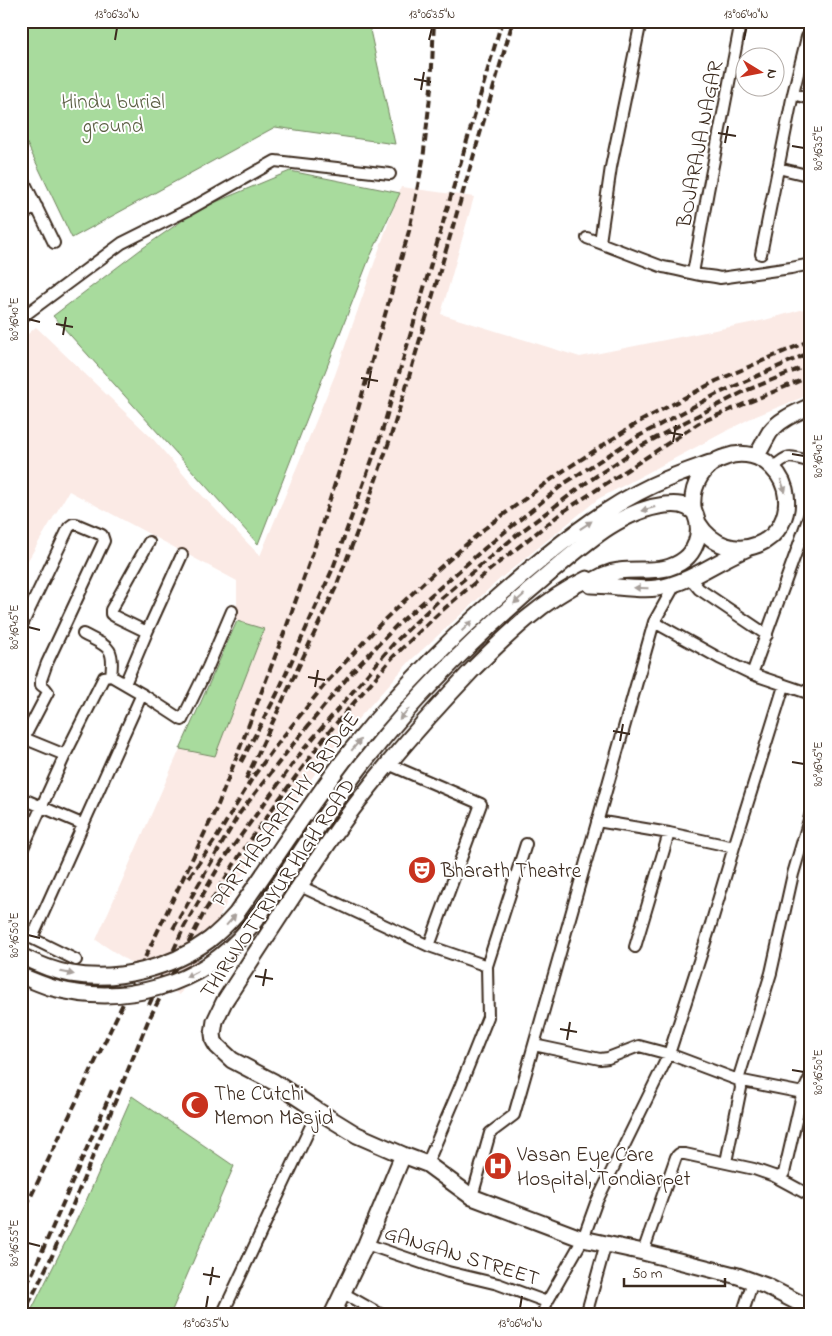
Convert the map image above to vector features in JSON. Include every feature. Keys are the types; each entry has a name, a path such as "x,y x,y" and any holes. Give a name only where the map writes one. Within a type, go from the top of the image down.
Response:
{"main road":[{"path":"756,457 775,426 788,417 811,406"},
{"path":"587,579 591,585 658,588 683,580 762,542 772,535 780,526 787,502 785,489 778,473 756,457 735,454 717,460 708,467 697,482 693,500 696,517 710,538 720,544 738,548 751,547"},
{"name":"PARTHASARATHY BRIDGE","path":"21,956 40,965 71,974 96,977 108,976 131,973 169,962 209,940 236,914 331,777 376,720 420,672 478,615 547,554 578,530 628,498 666,479 717,460"},
{"name":"PARTHASARATHY BRIDGE","path":"21,976 52,988 87,994 119,995 152,990 177,981 213,962 249,928 372,751 424,691 520,598 574,552 609,527 637,512 648,508 676,504 689,508 696,517"},
{"name":"THIRUVOTTRIYUR HIGH ROAD","path":"696,517 698,537 688,557 675,566 663,570 619,571 591,582 587,579 557,596 528,617 465,678 388,764 351,811 224,1002 215,1021 214,1041 232,1060 274,1082 357,1135 427,1164 472,1196 583,1239 643,1252 753,1281 811,1309"},
{"path":"332,1315 366,1244 403,1155"}],"street":[{"path":"600,242 611,167 640,21"},
{"name":"BOJARAJA NAGAR","path":"693,273 741,21"},
{"path":"761,254 793,94 807,37 811,38"},
{"path":"793,94 811,98"},
{"path":"21,318 122,243 190,209 275,162 390,174"},
{"path":"778,168 811,176"},
{"path":"21,175 54,243"},
{"path":"21,215 37,207"},
{"path":"588,238 663,267 720,278 811,264"},
{"path":"773,468 781,460 789,457 811,462"},
{"path":"752,674 811,511"},
{"path":"21,627 69,527 76,524 102,535 104,541 41,680 41,685 48,692 23,737 65,756"},
{"path":"147,632 111,614 111,610 149,542"},
{"path":"125,684 182,555"},
{"path":"472,1196 490,1133 514,1115 654,622 683,580 767,634"},
{"path":"107,676 125,684 182,720 208,667 232,611"},
{"path":"654,622 752,674 811,694"},
{"path":"21,852 65,756 113,664 110,650 106,646 83,634"},
{"path":"542,1315 547,1302 583,1239 596,1203 669,1054 784,686"},
{"path":"32,938 142,694"},
{"path":"388,764 481,804 429,946"},
{"path":"21,798 82,824"},
{"path":"726,1162 740,1088 738,1080 770,973 793,874 811,813"},
{"path":"597,821 669,833 734,847"},
{"path":"635,947 669,833"},
{"path":"427,1164 488,1017 487,966 526,844"},
{"path":"300,886 429,946 487,966"},
{"path":"21,933 76,960"},
{"path":"534,1045 600,1059 608,1058 639,1046 669,1054 738,1080 803,1093"},
{"path":"774,1176 780,1177 784,1173 803,1093 811,1075"},
{"path":"222,1315 318,1111"},
{"path":"643,1252 678,1155 685,1154 754,1168 774,1176 811,1196"},
{"path":"586,1315 606,1243"},
{"name":"GANGAN STREET","path":"366,1244 448,1272 498,1284 547,1302"},
{"path":"742,1315 753,1281"},
{"path":"343,1293 382,1315"}],"shaded area":[{"path":"401,187 474,197 441,314 580,357 765,320 811,307 811,394 751,418 598,499 501,578 411,660 340,739 237,882 180,995 96,940 180,749 215,756 264,629 237,621 237,581 69,491 21,572 21,340 36,327 153,439 196,489 260,556 335,375"}],"green space":[{"name":"Hindu burial ground","path":"21,21 368,21 395,144 275,127 72,238 21,131"},
{"path":"290,171 400,193 369,259 258,544 53,316 140,250 199,209"},
{"path":"237,621 264,629 215,756 180,749"},
{"path":"132,1096 234,1166 170,1315 29,1315 86,1201"}],"railway":[{"path":"21,1217 218,805 313,552 350,437 409,231 423,160 431,88 434,21"},
{"path":"241,762 277,694 333,568 381,435 502,21"},
{"path":"246,779 336,587 364,514 406,387 513,21"},
{"path":"189,877 217,837 253,777 326,683 384,620 484,529 560,473 639,422 716,381 811,340"},
{"path":"173,929 239,814 352,672 397,625 485,548 565,483 635,438 717,394 811,352"},
{"path":"149,1005 184,927 221,863 303,750 395,642 438,601 518,534 586,483 641,446 745,391 811,364"},
{"path":"23,1315 52,1256 148,1021 205,911 238,858 328,733 393,657 438,614 564,511 699,423 811,376"},
{"path":"21,1295 34,1270 113,1088"}],"place":[{"name":"Bharath Theatre","path":"422,870"},
{"name":"The Cutchi Memon Masjid","path":"195,1105"},
{"name":"Vasan Eye Care Hospital, Tondiarpet","path":"498,1166"}]}
